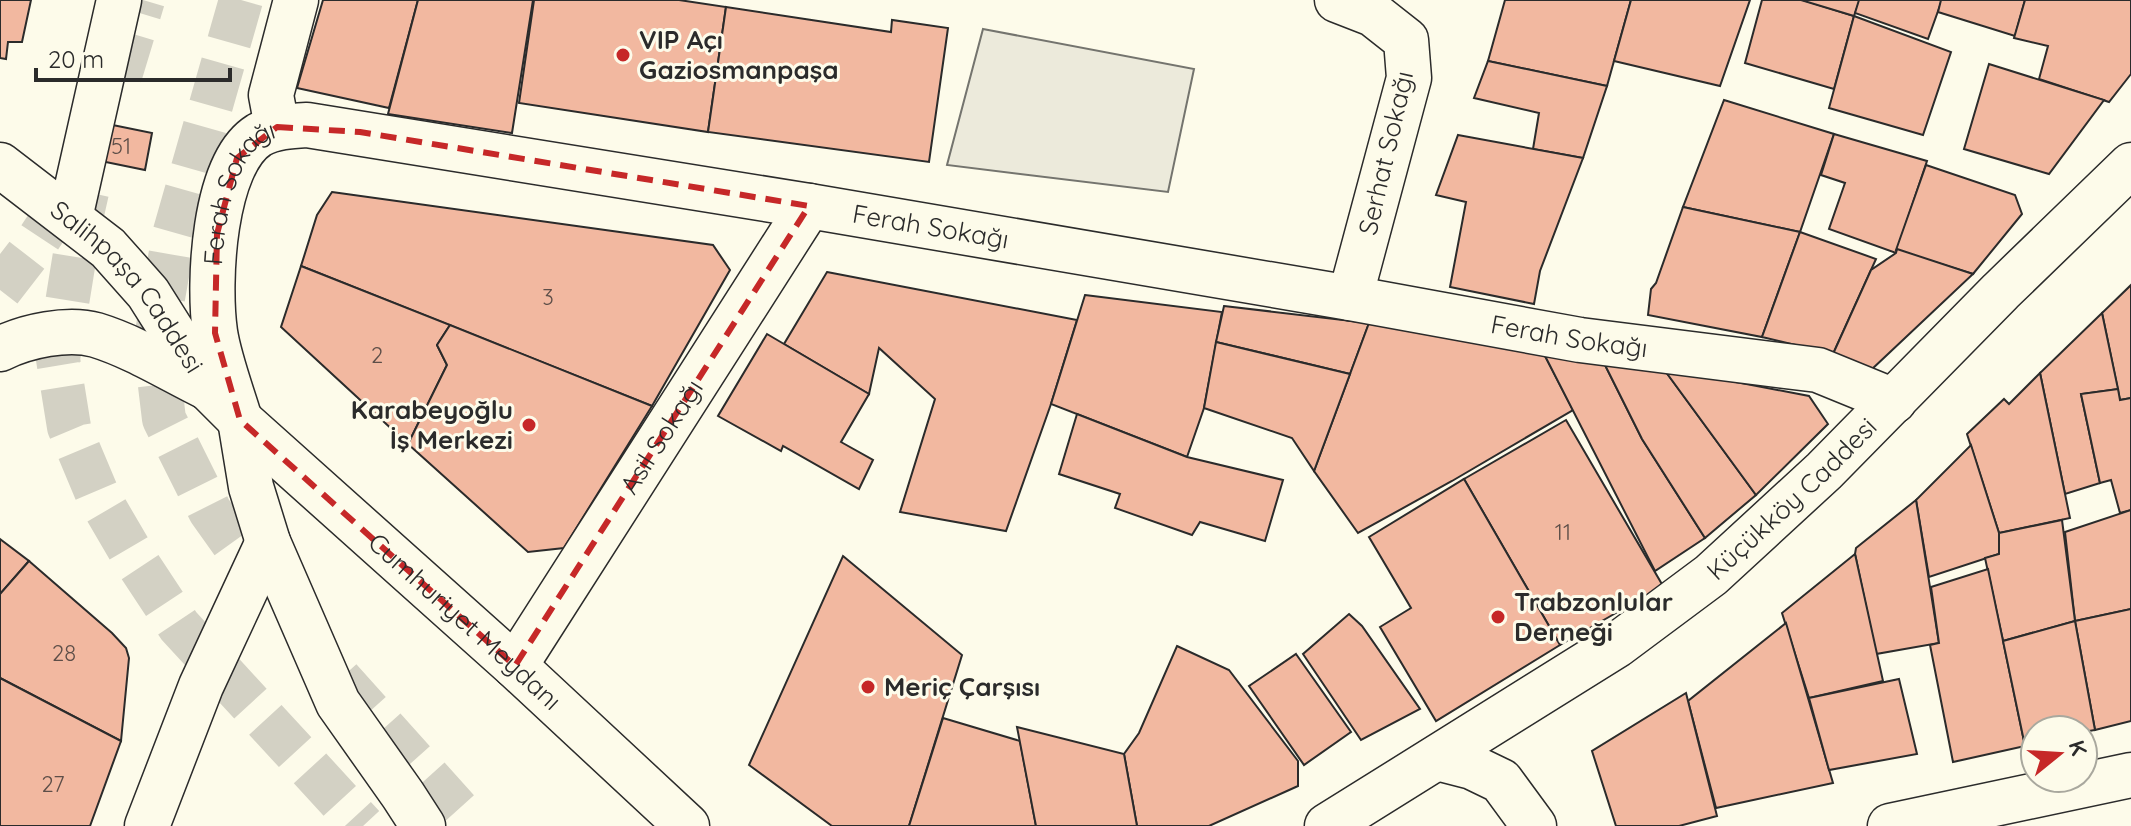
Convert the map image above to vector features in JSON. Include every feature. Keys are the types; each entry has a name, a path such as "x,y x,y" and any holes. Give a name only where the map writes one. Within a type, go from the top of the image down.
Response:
{"street":[{"path":"70,218 119,0"},
{"path":"277,127 271,95 296,0"},
{"name":"Serhat Sokağı","path":"1337,0 1373,14 1406,40 1409,78 1350,298"},
{"name":"Ferah Sokağı","path":"423,826 338,703 268,542 251,487 240,420 215,333 212,286 223,195 237,158 257,136 277,127 307,125 347,130 1350,298 1580,340 1818,370 1894,401"},
{"name":"Salihpaşa Caddesi","path":"0,165 108,248 148,293 208,388 240,420"},
{"name":"Küçükköy Caddesi","path":"1327,826 1617,645 1711,575 1824,471 2001,291 2131,165"},
{"name":"Asil Sokağı","path":"515,666 809,206"},
{"path":"0,349 14,342 56,333 93,334 129,348 208,388"},
{"name":"Cumhuriyet Meydanı","path":"240,420 515,666 687,826"},
{"path":"147,826 201,686 268,542"},
{"path":"1437,758 1472,767 1501,781 1534,826"},
{"path":"1890,826 2131,775"}],"highlighted area":[{"path":"277,127 360,132 809,206 515,666 240,420 215,333 217,234 237,158"}],"shaded area":[{"path":"983,29 1194,69 1168,192 947,165"}],"building":[{"path":"0,0 31,0 22,42 8,42 6,59 0,58"},
{"path":"323,0 418,0 389,108 297,88"},
{"path":"418,0 533,0 512,133 388,114"},
{"name":"VIP Açı Gaziosmanpaşa","path":"534,0 679,0 726,7 708,132 519,103"},
{"path":"1505,0 1631,0 1607,86 1488,61"},
{"path":"1631,0 1750,0 1720,86 1614,61"},
{"path":"1762,0 1803,0 1854,16 1834,89 1745,63"},
{"path":"1801,0 1860,0 1854,16"},
{"path":"1859,0 1942,0 1928,39 1855,13"},
{"path":"1941,0 2025,0 2015,36 1938,12"},
{"path":"2025,0 2131,0 2131,74 2109,102 2039,79 2048,46 2014,38"},
{"path":"726,7 891,32 892,20 948,28 929,162 708,132"},
{"path":"1854,16 1951,52 1923,135 1829,108"},
{"path":"1488,61 1607,86 1583,158 1533,149 1539,113 1474,98"},
{"path":"1989,64 2104,100 2049,174 1964,149"},
{"path":"1724,100 1834,134 1800,232 1683,207"},
{"path":"98,122 152,133 145,170 91,159"},
{"path":"1834,134 1927,161 1896,253 1829,229 1845,183 1821,175"},
{"path":"1458,135 1583,158 1540,271 1534,304 1450,287 1466,202 1436,195"},
{"path":"1926,165 2015,195 2022,214 1973,274 1896,250"},
{"path":"332,192 713,245 730,270 652,406 301,266 317,215"},
{"path":"1683,207 1800,232 1762,337 1648,315 1651,289 1656,283"},
{"path":"1800,232 1876,259 1833,354 1762,337"},
{"path":"1897,249 1973,274 1871,370 1833,354 1871,270 1896,253"},
{"path":"301,266 450,325 437,345 447,365 408,444 281,327"},
{"path":"827,272 1077,320 1006,531 900,512 935,399 879,348 869,394 784,344"},
{"path":"2131,285 2131,398 2120,400 2102,313"},
{"path":"1085,295 1222,312 1204,408 1187,457 1051,404"},
{"path":"1224,306 1369,323 1350,374 1216,342"},
{"path":"2102,313 2118,389 2081,394 2100,483 2065,494 2040,373"},
{"path":"1369,323 1542,350 1573,410 1358,533 1314,471"},
{"name":"Karabeyoğlu İş Merkezi","path":"450,325 652,406 564,548 528,552 408,444 447,365 437,345"},
{"path":"767,334 869,394 841,442 873,460 859,489 783,446 781,451 718,416"},
{"path":"1216,342 1350,374 1314,471 1292,438 1204,408"},
{"path":"1542,350 1603,361 1642,439 1705,538 1655,571"},
{"path":"1603,361 1663,368 1756,495 1705,538 1642,439"},
{"path":"1663,368 1809,396 1828,424 1756,495"},
{"path":"2040,373 2070,518 1999,533 1967,434 2004,399 2009,404"},
{"path":"2118,389 2120,400 2131,398 2131,510 2120,513 2111,480 2100,483 2081,394"},
{"path":"1077,414 1187,457 1283,480 1265,541 1200,522 1192,535 1115,508 1120,494 1059,474"},
{"path":"1566,420 1663,586 1560,645 1464,479"},
{"path":"1971,445 1999,533 1999,554 1929,577 1916,500"},
{"path":"1464,479 1560,645 1436,721 1380,627 1411,608 1369,537"},
{"path":"1916,500 1939,643 1876,654 1856,548"},
{"path":"2131,510 2131,609 2075,621 2065,532"},
{"path":"2062,520 2075,621 2003,641 1985,558 1999,554 1999,533"},
{"path":"0,539 29,561 0,594"},
{"path":"1855,554 1883,681 1809,698 1782,613"},
{"name":"Meriç Çarşısı","path":"843,556 962,655 909,826 832,826 749,765"},
{"path":"29,561 126,648 129,658 121,741 0,678 0,594"},
{"path":"1988,569 2019,717 2019,747 1953,762 1930,645 1939,643 1931,587"},
{"path":"2131,609 2131,721 2099,729 2099,714 2092,714 2075,621"},
{"path":"1349,614 1362,626 1420,709 1361,740 1303,654"},
{"path":"2075,621 2092,714 2019,714 2019,717 2003,641"},
{"path":"1786,623 1833,783 1716,808 1688,701"},
{"path":"1177,646 1229,670 1298,761 1298,786 1209,826 1137,826 1124,754 1139,733"},
{"path":"1296,654 1351,732 1304,765 1249,686"},
{"path":"0,678 121,741 90,826 0,826"},
{"path":"1899,679 1917,754 1829,770 1809,698"},
{"path":"1686,693 1717,816 1679,826 1616,826 1592,751"},
{"path":"943,718 1020,741 1036,826 909,826"},
{"path":"1017,727 1124,754 1137,826 1036,826"}],"tunnel":[{"path":"120,76 143,0"},
{"path":"241,0 174,235 155,344 164,419 210,511 273,599"},
{"path":"0,290 34,246 79,178"},
{"path":"87,192 58,359 69,427 98,496 179,626 363,826"},
{"path":"340,679 472,826"}],"place":[{"name":"VIP Açı Gaziosmanpaşa","path":"623,55"},
{"name":"Karabeyoğlu İş Merkezi","path":"529,425"},
{"name":"Trabzonlular Derneği","path":"1498,617"},
{"name":"Meriç Çarşısı","path":"868,687"}]}
